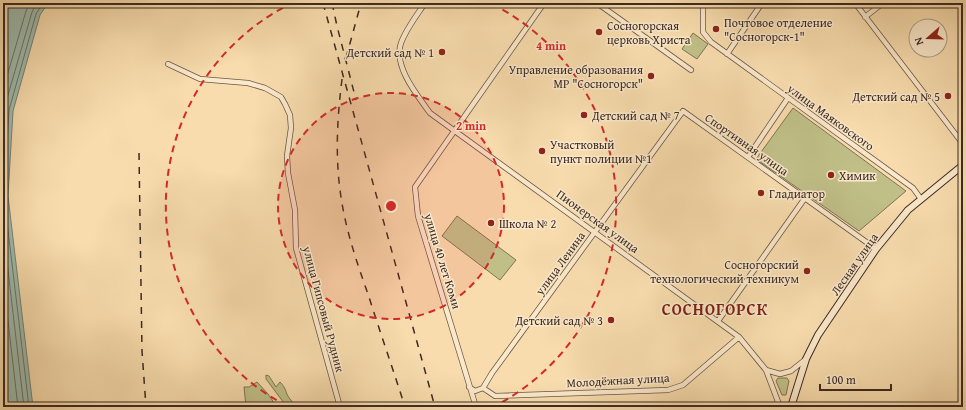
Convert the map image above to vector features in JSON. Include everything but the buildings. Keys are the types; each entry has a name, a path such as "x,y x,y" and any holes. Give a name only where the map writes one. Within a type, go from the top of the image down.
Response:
{"main road":[{"name":"Лесная улица","path":"791,407 806,359 818,335 876,249 908,210 963,165"}],"street":[{"name":"Пионерская улица","path":"425,3 411,24 401,43 400,58 410,84 430,113 739,337 766,370 780,407"},
{"name":"улица 40 лет Коми","path":"476,407 418,216 415,187 456,131 544,3"},
{"path":"597,3 691,70"},
{"name":"улица Маяковского","path":"703,3 703,32 711,42 913,188 920,199"},
{"path":"727,54 762,3"},
{"path":"855,3 963,144"},
{"path":"865,16 883,3"},
{"name":"улица Гипсовый Рудник","path":"168,64 200,79 248,83 265,88 281,97 285,104 290,115 291,128 286,156 295,210 296,248 340,407"},
{"path":"748,157 788,98"},
{"name":"Спортивная улица","path":"683,111 876,249"},
{"name":"улица Ленина","path":"483,388 492,373 683,111"},
{"path":"718,321 805,198"},
{"name":"Молодёжная улица","path":"469,387 475,391 483,388 495,396 668,390 683,384 739,337"},
{"path":"766,370 780,374 791,371 806,359"}],"shaded area":[{"path":"693,33 708,44 697,59 682,49"},
{"name":"Химик","path":"793,108 906,191 859,231 756,159"},
{"path":"457,216 516,260 500,280 442,236"},
{"path":"266,375 269,376 276,387 280,382 288,397 296,407 287,407 266,379"},
{"path":"778,378 787,378 789,381 786,395 782,395 776,381"},
{"path":"257,382 277,407 246,407 244,387 249,387"}],"water":[{"path":"3,3 48,3 40,15 13,111 8,196 33,407 3,407"}],"railway":[{"path":"323,3 435,407"},
{"path":"332,3 356,100"},
{"path":"346,58 361,3"},
{"path":"342,79 337,153 343,210 356,259 405,407"},
{"path":"139,153 142,351 146,407"}],"place":[{"name":"Почтовое отделение \"Сосногорск-1\"","path":"716,29"},
{"name":"Сосногорская церковь Христа","path":"599,32"},
{"name":"Детский сад № 1","path":"442,52"},
{"name":"Управление образования МР \"Сосногорск\"","path":"651,76"},
{"name":"Детский сад № 5","path":"948,96"},
{"name":"Детский сад № 7","path":"584,115"},
{"name":"Участковый пункт полиции №1","path":"542,151"},
{"name":"Химик","path":"831,175"},
{"name":"Гладиатор","path":"761,193"},
{"name":"Школа № 2","path":"491,223"},
{"name":"Сосногорский технологический техникум","path":"807,271"},
{"name":"Детский сад № 3","path":"611,320"}],"district":[{"name":"СОСНОГОРСК","path":"715,309"}]}
